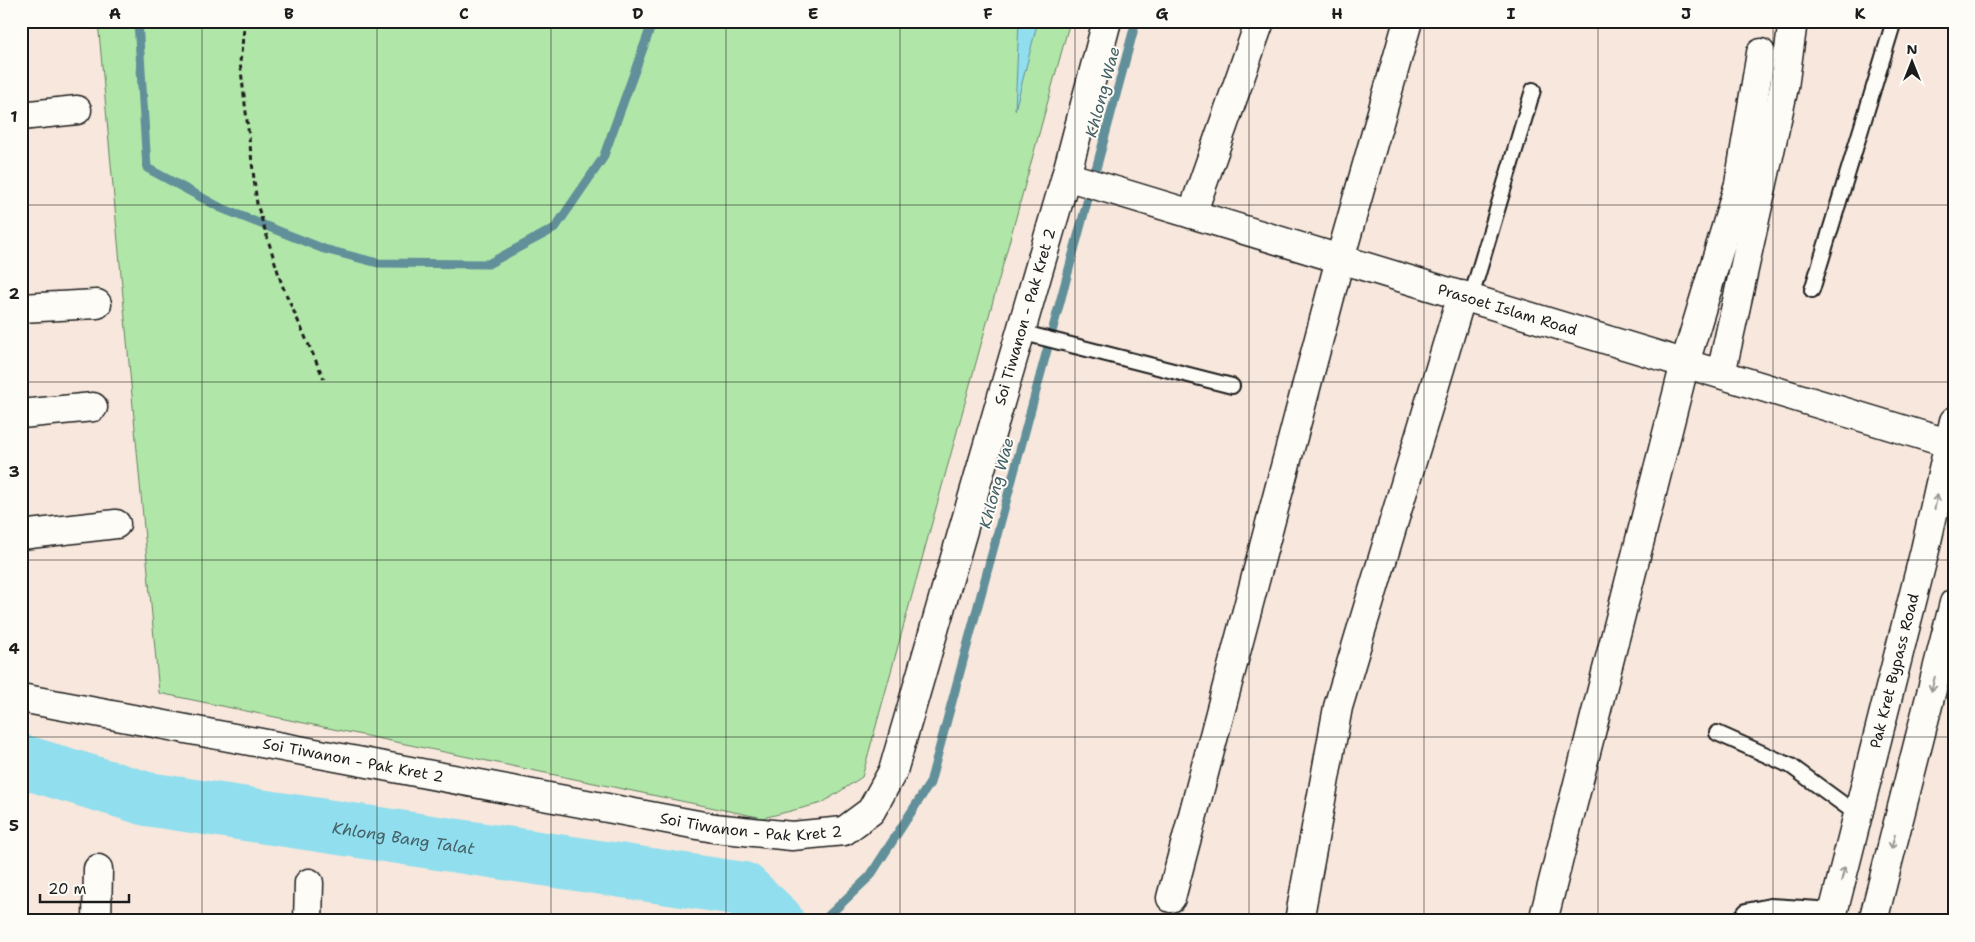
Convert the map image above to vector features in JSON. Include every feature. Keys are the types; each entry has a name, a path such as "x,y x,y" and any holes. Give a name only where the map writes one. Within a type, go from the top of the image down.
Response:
{"street":[{"name":"Soi Tiwanon - Pak Kret 2","path":"21,698 714,828 792,836 844,831 871,811 893,771 1028,334 1072,178 1107,21"},
{"path":"1192,214 1260,21"},
{"path":"1171,898 1340,259 1408,21"},
{"path":"1721,374 1784,87 1794,21"},
{"path":"1543,921 1685,363 1739,184 1761,53"},
{"path":"21,116 77,110"},
{"name":"Prasoet Islam Road","path":"1072,178 1721,374 1952,436"},
{"path":"1299,921 1338,707 1466,296"},
{"path":"21,308 97,304"},
{"path":"21,414 93,407"},
{"name":"Pak Kret Bypass Road","path":"1833,915 1952,436"},
{"path":"21,535 116,524"},
{"path":"1873,921 1954,603"},
{"path":"96,921 98,869"},
{"path":"308,921 309,883"}],"lane":[{"path":"1812,290 1894,21"},
{"path":"1466,296 1533,90"},
{"path":"1028,334 1232,386"},
{"path":"1717,733 1791,766 1858,815"},
{"path":"1739,921 1746,911 1770,906 1833,915"}],"path":[{"path":"245,21 240,62 257,204 282,284 324,379"}],"green space":[{"path":"98,21 1070,21 862,777 822,803 763,818 159,693"}],"water":[{"path":"1019,21 1038,21 1015,110"}],"waterway":[{"path":"138,21 147,168 221,208 324,249 378,263 488,264 555,228 603,158 653,21"},
{"name":"Khlong Wae","path":"823,921 870,876 930,783 1136,21"},
{"name":"Khlong Bang Talat","path":"21,761 147,799 743,889 777,921"}]}
